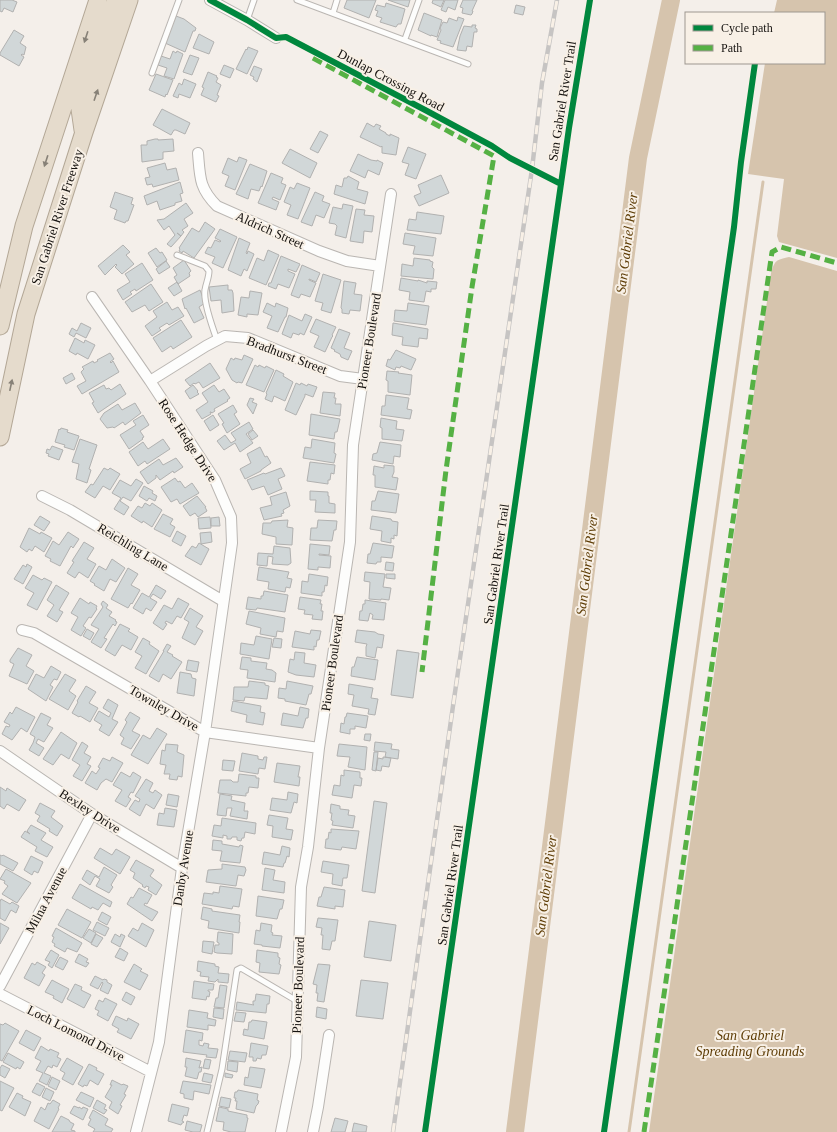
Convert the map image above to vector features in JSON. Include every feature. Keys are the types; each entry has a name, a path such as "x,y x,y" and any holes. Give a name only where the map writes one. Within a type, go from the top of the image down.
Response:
{"highway":[{"name":"San Gabriel River Freeway","path":"0,326 24,226 98,0"},
{"path":"84,132 79,102 116,0"},
{"name":"San Gabriel River Freeway","path":"0,437 26,314 84,132 129,0"}],"street":[{"path":"210,0 276,38"},
{"name":"Aldrich Street","path":"198,153 202,183 208,197 217,206 319,251 347,261 380,266"},
{"name":"Pioneer Boulevard","path":"281,1132 296,1057 301,887 308,847 320,748 350,542 353,445 391,194"},
{"name":"Rose Hedge Drive","path":"92,297 150,380 215,480 231,517 232,543 223,601"},
{"name":"Bradhurst Street","path":"150,380 225,336 248,338 340,376 363,379"},
{"name":"Reichling Lane","path":"42,496 70,510 223,601"},
{"name":"Danby Avenue","path":"136,1132 159,1042 182,868 205,732 223,601"},
{"name":"Townley Drive","path":"22,630 34,633 205,732 320,748"},
{"name":"Bexley Drive","path":"0,751 92,814 182,868"},
{"name":"Milna Avenue","path":"0,986 92,814"},
{"name":"Loch Lomond Drive","path":"0,994 151,1072"},
{"path":"313,1132 329,1035"}],"lane":[{"path":"152,73 179,0"},
{"path":"247,20 254,0"},
{"path":"297,0 405,39 468,64"},
{"path":"333,13 337,0"},
{"path":"405,39 419,0"},
{"path":"177,255 205,266 209,271 209,278 205,290 209,313 217,340"},
{"path":"207,1132 222,1068 237,970 241,968 298,1001"}],"water":[{"path":"777,0 837,0 837,258 779,242 777,236 784,179 748,174 765,64 825,64 825,12 774,12"},
{"name":"San Gabriel Spreading Grounds","path":"789,257 837,271 837,1132 649,1132 771,273 777,261"}],"building":[{"path":"0,0 12,0 17,2 13,12 4,8 2,12 0,11"},
{"path":"347,0 376,0 369,18 344,8"},
{"path":"388,0 410,0 408,7"},
{"path":"433,0 444,0 441,7 432,3"},
{"path":"445,0 458,0 455,10 448,7 446,12 441,10"},
{"path":"463,0 477,0 471,15 462,13 463,8 460,7"},
{"path":"386,3 405,9 401,24 398,24 396,27 380,22 382,18 376,16 378,11 375,10 377,5 385,7"},
{"path":"516,5 525,7 523,15 514,13"},
{"path":"424,13 442,20 437,37 418,30"},
{"path":"176,16 184,19 196,28 195,31 193,31 185,52 165,43"},
{"path":"458,17 464,19 453,47 440,43 441,41 437,40 443,22 447,23 449,18 457,21"},
{"path":"472,25 476,25 475,28 477,29 477,32 474,32 472,47 467,46 466,51 457,50 464,26 472,27"},
{"path":"14,30 24,36 20,43 26,47 24,55 21,55 24,57 19,66 0,55"},
{"path":"199,34 214,42 209,54 193,48"},
{"path":"248,47 258,51 247,74 236,69"},
{"path":"173,51 183,54 174,79 164,76 167,68 158,65 161,56 170,59"},
{"path":"190,55 199,58 192,75 183,72"},
{"path":"224,65 234,69 230,78 220,74"},
{"path":"254,66 262,69 257,82 253,79 254,77 250,75"},
{"path":"208,72 217,76 216,77 218,78 216,82 221,85 216,102 201,95 204,88 202,87"},
{"path":"156,74 173,80 165,97 149,90"},
{"path":"184,79 196,84 190,98 179,94 178,98 173,96 179,83 182,85"},
{"path":"162,109 190,123 185,134 174,130 171,135 153,125"},
{"path":"367,123 374,127 376,124 381,126 379,129 386,134 399,138 396,155 382,153 382,146 381,147 360,137"},
{"path":"320,131 328,135 318,153 310,149"},
{"path":"155,139 173,139 174,151 163,152 163,159 142,162 141,145 147,145 147,141"},
{"path":"408,147 426,154 416,179 405,175 409,164 402,162"},
{"path":"290,149 317,163 310,178 282,163"},
{"path":"358,154 371,160 377,160 383,163 379,175 368,170 365,178 350,171"},
{"path":"239,157 247,160 235,190 225,186 229,176 222,173 228,158 237,162"},
{"path":"165,163 167,170 176,168 179,180 153,187 152,184 147,185 145,178 150,177 147,168"},
{"path":"250,164 267,171 262,187 261,186 259,191 251,189 248,199 236,194"},
{"path":"271,173 283,178 281,183 286,185 280,200 273,197 272,199 279,202 276,210 258,203"},
{"path":"441,175 449,193 419,206 414,196 421,193 418,185"},
{"path":"348,176 359,182 357,189 368,192 365,204 334,194 336,185 342,187 344,178 347,178"},
{"path":"180,182 183,193 180,194 182,201 160,210 157,201 147,205 144,196"},
{"path":"297,183 310,188 298,219 287,215 291,205 284,202 290,187 294,189"},
{"path":"115,192 133,198 131,204 134,205 128,221 125,223 114,219 117,210 110,207"},
{"path":"315,192 324,196 322,201 330,204 324,218 316,215 312,226 301,222"},
{"path":"186,203 193,213 184,219 188,226 182,230 184,232 171,247 167,244 175,235 169,226 164,230 157,220 164,219"},
{"path":"343,204 353,206 346,238 335,235 337,226 329,223 333,207 342,209"},
{"path":"356,209 365,210 364,215 374,216 372,232 364,231 363,243 350,241"},
{"path":"417,212 444,216 441,234 407,230 409,219 416,220"},
{"path":"205,222 215,229 194,258 183,251 182,253 179,251 179,248 192,228 199,232"},
{"path":"220,229 237,237 223,268 212,263 215,257 205,253 208,247 211,248 215,240 221,241 215,238"},
{"path":"405,233 436,238 433,256 413,254 415,246 403,244"},
{"path":"239,238 250,243 246,253 247,254 248,251 254,254 247,271 244,269 241,276 228,270"},
{"path":"123,245 130,252 126,255 134,264 122,274 115,267 117,265 116,264 105,275 98,266"},
{"path":"156,248 160,253 162,252 167,260 157,267 148,253"},
{"path":"268,250 279,255 266,285 249,278 257,258 264,261"},
{"path":"281,256 300,264 296,272 288,269 288,271 295,274 289,288 278,284 276,289 268,286 269,283 271,283"},
{"path":"414,258 430,260 433,262 433,279 401,276 402,264 413,266"},
{"path":"184,260 191,271 189,273 190,276 178,284 174,277 177,275 173,268"},
{"path":"166,261 170,267 159,274 156,269"},
{"path":"142,263 153,280 136,291 135,289 130,292 132,294 123,300 117,290 130,282 125,274"},
{"path":"302,265 320,273 316,282 309,279 316,283 310,297 301,294 299,298 291,295"},
{"path":"323,274 341,280 331,313 321,310 323,303 315,301"},
{"path":"401,278 418,280 427,283 427,281 437,282 436,289 431,289 431,292 426,291 424,302 409,300 410,292 399,290"},
{"path":"344,281 356,283 354,294 362,295 360,311 350,310 349,314 342,313 341,308"},
{"path":"177,282 182,291 174,296 168,288"},
{"path":"151,284 163,302 149,311 145,305 132,312 125,302"},
{"path":"228,285 228,290 232,290 233,293 234,311 222,313 221,300 211,301 209,287"},
{"path":"200,290 205,303 199,307 204,318 194,323 186,308 185,309 182,299"},
{"path":"250,291 262,293 258,315 247,314 247,317 238,315 241,297 249,298"},
{"path":"167,302 172,310 178,307 184,316 169,325 167,323 159,328 161,330 152,336 145,326 157,317 153,311"},
{"path":"267,303 275,307 276,303 288,308 286,317 278,332 267,328 272,316 263,312"},
{"path":"408,303 429,306 426,325 394,321 395,310 407,311"},
{"path":"305,314 312,317 304,335 300,333 299,335 293,333 291,338 282,334 289,315 302,321"},
{"path":"316,319 336,327 325,352 314,347 319,336 310,332"},
{"path":"181,320 192,337 173,349 171,346 162,352 153,338"},
{"path":"81,323 91,328 86,338 76,333 74,337 69,334 72,328 77,331"},
{"path":"393,323 428,329 427,339 419,338 418,347 402,345 403,337 392,335"},
{"path":"339,329 350,333 344,348 352,351 348,360 341,357 340,354 331,348"},
{"path":"75,338 84,343 85,340 95,345 88,359 77,353 76,355 69,351"},
{"path":"396,350 416,359 411,370 401,366 400,368 396,367 395,370 386,366 388,359 390,360"},
{"path":"110,353 114,359 110,362 111,363 113,361 119,372 82,394 77,386 86,381 81,372 84,369 82,367 93,361 94,363 98,361 97,360"},
{"path":"244,355 253,359 242,383 237,383 232,380 226,369 231,358 234,360 235,358 242,360"},
{"path":"210,363 220,378 203,388 199,382 190,386 185,380"},
{"path":"255,365 265,368 266,366 274,370 264,392 246,385"},
{"path":"276,370 284,374 283,376 293,382 285,401 274,396 272,402 265,399"},
{"path":"387,371 412,375 410,395 388,392 388,381 386,380"},
{"path":"72,373 75,379 66,384 63,378"},
{"path":"296,383 300,385 301,383 307,386 308,384 317,387 313,397 305,394 296,415 285,410"},
{"path":"120,384 126,394 98,413 92,403 94,402 89,393 104,385 106,389 109,388 111,390"},
{"path":"193,385 199,394 190,399 185,391"},
{"path":"214,385 219,392 224,389 230,398 227,400 228,401 214,409 215,411 212,413 210,412 211,414 202,419 196,410 208,402 202,393"},
{"path":"323,392 335,393 335,404 341,404 340,416 320,413"},
{"path":"386,395 409,398 407,409 412,410 410,419 381,415 382,406 385,406"},
{"path":"250,398 254,399 252,402 257,404 253,414 247,405"},
{"path":"135,403 141,413 125,425 123,422 114,428 107,428 100,419 104,413 118,404 122,410"},
{"path":"233,405 237,412 234,414 240,424 227,433 222,424 224,423 218,414"},
{"path":"311,414 340,419 334,439 309,435"},
{"path":"143,415 149,425 140,431 144,437 142,438 143,439 129,449 120,435 136,425 133,421"},
{"path":"213,415 219,425 210,431 204,421"},
{"path":"381,418 397,421 396,429 404,430 402,441 382,439 382,428 380,427"},
{"path":"249,422 253,429 246,434 253,443 240,452 235,443 224,450 217,441 225,435 231,443 236,440 231,433"},
{"path":"61,428 68,430 67,432 79,436 74,450 55,442 59,429 60,430"},
{"path":"253,430 258,436 252,440 248,434"},
{"path":"80,439 97,445 89,469 91,470 87,483 76,479 79,464 72,462"},
{"path":"163,439 170,449 147,464 145,461 138,466 129,452 143,442 148,449"},
{"path":"312,439 335,443 334,453 336,454 334,463 303,458 305,447 311,448"},
{"path":"380,442 401,445 400,457 394,456 393,464 372,460 373,454 377,453"},
{"path":"52,446 63,450 59,460 48,456 49,454 46,453 47,449 50,450"},
{"path":"260,447 265,457 267,456 271,463 261,471 245,479 240,469 251,463 247,454"},
{"path":"176,458 183,467 174,473 173,471 160,480 156,475 156,478 148,484 140,472 159,459 163,465"},
{"path":"310,462 335,465 334,474 331,473 328,484 307,481"},
{"path":"384,465 394,466 392,477 398,478 396,490 375,487 375,475 373,475 374,466 384,468"},
{"path":"104,468 108,470 110,468 120,474 110,490 103,486 95,498 85,492 91,484 93,485"},
{"path":"281,468 285,476 278,479 282,489 268,495 264,486 252,490 247,480"},
{"path":"175,478 178,482 180,481 185,488 192,483 199,493 180,504 177,499 171,502 161,487"},
{"path":"136,479 143,483 131,501 123,497 120,501 129,507 124,515 114,509 121,498 112,493 120,480 131,486"},
{"path":"144,486 153,491 152,493 157,496 155,501 149,498 147,501 139,496"},
{"path":"310,491 328,492 329,503 335,504 335,513 315,512 316,500 310,500"},
{"path":"378,491 399,494 396,513 371,510 372,501 375,501"},
{"path":"286,492 290,506 283,510 284,513 281,514 282,516 264,520 260,508 272,505 270,497"},
{"path":"197,496 206,507 207,511 198,517 195,513 190,516 183,506"},
{"path":"145,503 150,506 152,503 162,510 152,527 131,516 138,506 142,508"},
{"path":"163,514 173,519 170,524 175,527 170,537 154,529"},
{"path":"40,516 50,522 44,531 34,525"},
{"path":"372,516 391,519 392,521 398,522 397,536 394,535 394,539 391,538 391,543 381,541 382,531 370,529"},
{"path":"210,517 211,528 199,529 198,518"},
{"path":"219,517 220,526 211,526 211,518"},
{"path":"288,520 287,527 293,528 292,545 276,544 276,537 262,534 263,523"},
{"path":"318,520 337,521 336,530 334,530 332,541 310,540 311,528 317,528"},
{"path":"29,528 52,538 44,552 35,546 32,551 29,549 27,552 20,547"},
{"path":"177,531 186,536 181,546 172,541"},
{"path":"68,532 79,539 73,548 71,546 60,566 50,561 51,559 45,556 53,541 59,545"},
{"path":"211,532 212,542 201,544 200,533"},
{"path":"84,542 94,548 87,559 96,564 88,578 79,572 75,578 67,573 74,562 72,561"},
{"path":"199,543 209,549 201,565 185,556 192,546 196,548"},
{"path":"373,543 394,546 392,558 381,557 381,562 377,562 376,564 367,563 368,554 370,554"},
{"path":"310,544 330,546 329,555 319,555 331,556 330,568 318,567 318,570 308,569"},
{"path":"274,546 290,548 291,563 288,565 272,564 273,557 268,556 267,566 257,565 258,553 273,554"},
{"path":"112,559 125,568 116,582 110,579 104,591 90,581 99,566 106,570"},
{"path":"386,562 394,563 393,571 385,570"},
{"path":"27,564 32,567 23,584 14,579 23,565 26,567"},
{"path":"259,567 289,572 287,578 292,579 290,588 286,587 285,592 268,589 269,582 257,580"},
{"path":"128,568 138,574 131,585 140,590 128,608 111,599"},
{"path":"365,572 385,574 383,587 391,588 389,600 369,599 370,582 364,581"},
{"path":"309,574 328,577 327,586 325,585 322,596 301,593 302,581 308,582"},
{"path":"386,574 395,574 395,579 386,578"},
{"path":"33,575 42,580 44,578 52,582 37,610 27,605 34,593 25,588"},
{"path":"56,585 69,593 59,610 63,612 57,622 47,616 54,605 47,600"},
{"path":"156,585 166,591 161,599 153,594 150,598 157,602 151,611 146,608 143,614 133,608 142,593 149,597"},
{"path":"264,591 288,595 285,612 257,608 256,610 246,609 248,597 261,599"},
{"path":"300,597 321,600 321,611 323,611 322,620 312,619 313,615 304,614 305,610 298,609"},
{"path":"80,598 89,604 90,602 97,606 97,609 91,618 89,617 83,626 86,628 81,636 71,630 78,617 71,613"},
{"path":"178,598 189,604 181,618 177,616 172,624 166,621 165,623 167,624 163,630 153,623 164,605 172,609"},
{"path":"365,600 386,603 384,620 372,619 373,615 370,613 368,621 359,620 360,611 362,611"},
{"path":"103,601 108,605 106,608 112,612 109,616 117,622 115,626 113,624 104,638 107,639 101,648 91,642 99,629 91,625 103,607 101,604"},
{"path":"190,608 203,616 196,627 203,631 195,645 182,638 189,622 184,619"},
{"path":"249,611 285,618 283,632 277,631 276,637 260,634 261,628 246,624"},
{"path":"120,624 130,629 128,631 138,637 131,650 122,645 115,656 105,650"},
{"path":"87,629 94,633 90,640 83,636"},
{"path":"311,630 321,631 316,647 314,646 314,650 292,647 295,631 310,634"},
{"path":"357,630 375,632 384,635 382,648 377,647 375,658 366,656 367,644 355,642"},
{"path":"256,636 272,639 269,659 240,654 241,643 254,645"},
{"path":"143,638 150,642 149,644 159,651 146,674 135,668 142,656 135,652"},
{"path":"274,638 282,639 281,648 272,647"},
{"path":"167,644 171,646 167,652 182,662 171,679 163,674 159,682 149,676"},
{"path":"18,648 32,655 26,666 34,671 27,684 9,676 14,664 10,662 10,660"},
{"path":"397,650 419,653 413,698 391,695"},
{"path":"295,652 305,653 304,663 316,665 314,677 296,675 288,672 290,659 294,660"},
{"path":"242,657 251,658 251,661 267,663 266,669 272,670 276,673 275,682 247,678 248,670 240,669"},
{"path":"357,657 378,660 375,680 351,676 352,667 354,667"},
{"path":"188,660 199,662 197,672 186,670"},
{"path":"51,666 61,672 57,680 54,679 50,685 53,687 46,701 28,689 36,674 44,678"},
{"path":"180,672 191,674 192,678 196,679 194,696 177,693"},
{"path":"65,674 76,680 69,691 76,696 68,710 49,699"},
{"path":"249,681 265,683 265,685 269,686 267,699 245,697 244,701 233,700 234,687 248,687"},
{"path":"287,681 313,686 306,705 285,701 285,699 278,698 279,688 286,689"},
{"path":"349,684 373,688 371,698 378,699 375,715 368,714 369,709 352,706 354,695 348,694"},
{"path":"86,686 96,692 89,703 98,708 90,722 72,713"},
{"path":"108,699 118,705 112,719 118,722 109,736 99,730 102,725 94,720 99,711 109,717 111,713 103,708"},
{"path":"233,701 261,706 260,712 265,713 263,725 246,722 247,715 231,711"},
{"path":"16,707 35,717 27,732 21,728 12,740 2,734 6,726 9,727 10,725 4,722 10,712 12,714"},
{"path":"300,707 309,709 308,718 306,718 303,728 281,725 283,713 298,716"},
{"path":"130,712 140,718 132,731 140,735 131,749 121,744 124,738 120,735 127,722 125,720"},
{"path":"41,713 51,718 47,725 53,728 44,742 38,739 36,743 44,748 39,756 29,750 35,737 30,734"},
{"path":"347,713 368,716 366,728 355,726 355,729 350,729 350,734 340,732 341,723 344,724"},
{"path":"157,728 167,734 148,764 131,755 143,735 150,739"},
{"path":"61,732 77,743 69,759 61,754 53,765 43,759"},
{"path":"365,734 371,734 370,741 364,740"},
{"path":"82,742 88,746 84,753 91,757 87,764 91,766 82,781 73,776 80,765 72,760"},
{"path":"375,742 392,744 391,749 399,750 398,759 385,757 386,752 374,751"},
{"path":"166,744 178,745 177,752 184,755 182,777 178,776 177,780 169,779 170,774 164,774 166,765 160,764 162,750 165,751"},
{"path":"339,744 367,747 365,770 348,767 350,757 337,756"},
{"path":"374,752 378,752 376,771 372,770"},
{"path":"242,753 258,756 258,759 263,760 264,757 267,757 265,769 259,768 258,774 239,771"},
{"path":"112,757 123,763 112,782 106,779 101,783 97,790 85,783 92,771 96,774 100,768 98,767 103,758 110,761"},
{"path":"383,757 391,758 389,767 382,766 381,771 376,770 378,758 383,759"},
{"path":"223,760 235,761 233,771 222,770"},
{"path":"277,763 300,766 298,777 300,777 299,786 274,782"},
{"path":"344,770 360,772 360,778 362,778 361,786 354,785 352,798 332,795 334,785 340,786 341,775 344,776"},
{"path":"121,772 130,777 133,772 141,777 133,793 131,792 128,797 131,799 126,807 115,801 122,790 113,785"},
{"path":"239,774 256,776 256,778 259,778 258,788 249,787 246,796 218,793 220,780 231,780 233,782 238,782"},
{"path":"146,779 153,783 149,791 153,793 155,790 162,795 154,809 146,804 140,816 129,809 135,800 139,802 140,799 135,796"},
{"path":"0,787 6,791 7,788 26,800 19,811 7,804 4,809 0,806"},
{"path":"288,792 298,794 297,803 294,802 291,813 270,810 272,798 287,800"},
{"path":"168,794 179,796 177,807 166,805"},
{"path":"220,794 232,796 231,800 245,803 244,811 248,811 247,819 230,816 232,808 227,808 226,816 217,815"},
{"path":"374,801 387,803 375,893 362,891"},
{"path":"40,803 55,811 51,817 63,826 57,836 49,831 50,829 37,821 40,816 35,813"},
{"path":"331,804 340,806 340,809 349,810 348,815 355,816 353,828 332,825 332,813 330,813"},
{"path":"165,808 177,810 174,827 157,825 159,813 164,814"},
{"path":"269,815 288,818 286,829 293,830 291,840 272,837 273,826 267,825"},
{"path":"222,818 256,823 255,834 245,832 244,838 242,838 241,841 237,840 237,837 227,839 227,836 223,835 223,838 212,836 214,825 221,826"},
{"path":"31,825 46,833 41,840 53,847 47,857 35,851 37,847 21,837 25,831 30,834 27,831"},
{"path":"331,829 359,831 356,849 342,847 341,850 325,848 326,839 328,839 329,832 331,833"},
{"path":"213,840 222,841 222,844 239,847 240,845 243,846 240,863 220,861 222,851 212,850"},
{"path":"282,846 290,848 289,857 287,856 283,867 262,864 264,852 280,855"},
{"path":"100,848 112,855 116,849 130,857 120,874 94,858"},
{"path":"0,855 3,855 18,863 13,871 0,864"},
{"path":"31,856 43,862 38,873 34,871 32,875 24,870"},
{"path":"136,860 154,870 150,876 162,885 156,895 148,890 149,887 146,886 145,888 133,878 135,873 130,870"},
{"path":"323,861 349,865 347,878 343,878 342,886 332,884 333,874 321,872"},
{"path":"222,864 245,867 246,870 244,876 238,875 236,886 206,882 208,870 222,869"},
{"path":"104,867 117,875 111,885 113,887 109,893 96,886 100,879 95,876 90,885 82,879 87,870 99,877"},
{"path":"265,868 275,870 273,880 285,882 284,893 262,890"},
{"path":"6,869 31,883 17,903 2,894 8,886 4,883 5,881 0,879"},
{"path":"80,884 112,902 110,907 103,903 98,910 92,907 91,909 72,898"},
{"path":"220,886 242,889 239,907 233,906 232,909 202,904 204,893 219,893"},
{"path":"324,887 345,890 343,907 335,906 335,909 317,906 319,897 321,897"},
{"path":"139,888 152,895 147,904 145,903 144,905 158,912 152,921 127,904"},
{"path":"258,896 284,900 282,909 280,909 277,919 256,916"},
{"path":"1,899 10,904 12,902 19,906 16,913 11,910 5,921 0,918"},
{"path":"203,907 212,909 212,911 240,915 239,933 208,928 209,921 201,919"},
{"path":"67,909 91,922 82,938 58,925"},
{"path":"102,912 111,917 107,925 98,920"},
{"path":"318,918 338,920 335,941 332,941 330,950 322,949 322,928 316,927"},
{"path":"369,921 396,925 391,961 364,957"},
{"path":"97,922 109,928 105,936 93,930"},
{"path":"0,923 9,928 0,944"},
{"path":"142,923 154,930 146,947 128,936 133,928 138,931"},
{"path":"261,923 272,925 272,935 282,936 280,948 254,944 256,930 260,931"},
{"path":"56,928 82,943 77,952 67,948 65,952 54,946 55,944 52,942 54,937 52,936"},
{"path":"89,929 96,933 91,943 83,938"},
{"path":"218,932 233,934 232,954 214,952 215,945 219,945 217,942"},
{"path":"96,934 103,938 97,947 91,944"},
{"path":"115,934 120,937 121,934 125,936 120,947 111,942"},
{"path":"203,941 214,942 212,954 202,952"},
{"path":"120,948 128,953 124,961 115,957"},
{"path":"51,950 59,955 52,968 48,965 50,962 45,960"},
{"path":"257,950 278,953 278,957 280,958 279,964 281,965 279,974 259,972 260,963 256,962"},
{"path":"79,954 88,959 86,962 89,963 86,967 75,962"},
{"path":"60,957 68,961 63,970 55,966"},
{"path":"198,961 215,964 215,966 219,967 218,973 229,974 228,983 218,982 218,979 215,982 208,981 209,977 200,976 201,972 197,971"},
{"path":"37,962 46,967 42,973 45,975 39,986 24,978 32,963 35,965"},
{"path":"134,964 142,969 140,971 148,975 140,990 124,982"},
{"path":"318,964 330,965 324,1002 317,1001 317,985 313,984"},
{"path":"95,976 103,980 107,980 107,982 112,985 108,994 100,990 103,983 102,982 98,989 90,985"},
{"path":"52,980 69,989 62,1003 53,998 54,996 45,992"},
{"path":"361,980 388,983 383,1019 356,1016"},
{"path":"194,981 214,984 213,990 208,990 210,992 209,997 207,996 206,1000 192,998"},
{"path":"75,984 82,987 81,990 91,995 84,1008 67,999"},
{"path":"220,985 227,986 224,1008 214,1007 216,998 218,998"},
{"path":"126,992 135,997 131,1005 122,1000"},
{"path":"256,994 270,996 266,1013 236,1010 237,1002 254,1005 253,1001 255,1001"},
{"path":"105,998 117,1004 108,1021 97,1015 99,1011 95,1009 99,1000 103,1002"},
{"path":"317,1007 327,1009 326,1019 316,1017"},
{"path":"214,1008 224,1009 223,1019 213,1017"},
{"path":"189,1010 208,1013 207,1018 216,1020 215,1026 208,1025 208,1030 187,1027"},
{"path":"236,1012 246,1013 244,1022 234,1021"},
{"path":"116,1016 127,1021 128,1018 139,1024 131,1039 117,1032 119,1029 112,1025"},
{"path":"252,1020 267,1022 264,1039 243,1035 244,1029 248,1030 249,1022"},
{"path":"5,1023 19,1031 2,1061 0,1060 0,1024 3,1025"},
{"path":"26,1030 41,1038 34,1051 19,1043"},
{"path":"186,1030 203,1033 202,1041 199,1040 199,1045 203,1046 204,1043 209,1044 208,1048 218,1049 216,1058 206,1057 207,1055 183,1052"},
{"path":"251,1043 268,1046 266,1055 262,1055 261,1059 257,1058 256,1061 253,1061 253,1057 249,1057"},
{"path":"41,1046 49,1051 50,1049 59,1053 57,1057 61,1059 57,1067 53,1065 52,1068 48,1066 44,1073 51,1076 47,1085 39,1081 43,1073 36,1070 41,1061 35,1058"},
{"path":"230,1051 247,1053 245,1062 228,1060"},
{"path":"8,1053 24,1062 20,1069 17,1067 16,1069 3,1062"},
{"path":"67,1058 83,1067 73,1085 62,1079 65,1073 60,1070"},
{"path":"186,1058 201,1061 199,1068 202,1067 201,1072 199,1072 197,1079 185,1076 187,1067 185,1067"},
{"path":"205,1059 211,1060 209,1069 203,1068"},
{"path":"228,1061 238,1062 237,1072 227,1070"},
{"path":"89,1064 104,1074 98,1085 90,1080 87,1086 84,1085 83,1087 78,1084"},
{"path":"2,1065 10,1069 5,1078 0,1075 0,1068"},
{"path":"250,1067 265,1069 261,1088 244,1085 245,1077 248,1078"},
{"path":"204,1073 213,1075 211,1083 202,1081"},
{"path":"225,1073 233,1075 232,1078 225,1077"},
{"path":"52,1077 60,1081 56,1090 48,1086"},
{"path":"112,1080 128,1086 118,1114 109,1108 112,1102 105,1097 112,1085 110,1085"},
{"path":"0,1081 14,1088 2,1111 0,1110"},
{"path":"183,1081 211,1085 209,1094 194,1091 193,1100 184,1098 184,1094 180,1093"},
{"path":"37,1083 45,1087 40,1096 32,1092"},
{"path":"46,1088 54,1092 50,1101 42,1097"},
{"path":"238,1090 258,1094 257,1100 259,1101 254,1113 236,1109 237,1101 235,1101 236,1098 234,1098 235,1092"},
{"path":"81,1092 94,1098 90,1107 76,1100"},
{"path":"17,1093 23,1096 22,1098 31,1102 25,1116 9,1107"},
{"path":"221,1097 231,1099 229,1108 219,1106"},
{"path":"53,1100 60,1104 49,1129 34,1121 41,1107 45,1110 48,1103 50,1104"},
{"path":"97,1100 106,1105 104,1109 107,1110 104,1114 93,1108"},
{"path":"172,1104 189,1108 187,1116 184,1115 182,1121 184,1122 181,1125 168,1121"},
{"path":"74,1106 82,1109 83,1107 88,1109 83,1120 70,1113"},
{"path":"219,1107 228,1109 228,1111 247,1115 248,1118 245,1132 231,1132 223,1130 224,1122 216,1121"},
{"path":"93,1110 108,1119 105,1125 113,1129 111,1132 93,1132 95,1129 88,1125 91,1119 89,1118"},
{"path":"61,1116 74,1124 71,1130 75,1132 52,1132"},
{"path":"335,1118 348,1121 345,1132 331,1132"},
{"path":"187,1121 202,1125 200,1132 185,1130"},
{"path":"354,1123 367,1126 366,1132 352,1132"}],"waterway":[{"name":"San Gabriel River","path":"515,1132 638,158 671,0"},
{"path":"629,1132 763,182"}],"railway":[{"path":"393,1132 453,706 532,169 542,83 557,0"}],"marked path":[{"path":"313,58 494,156 472,287 446,470 422,672"},
{"path":"644,1132 772,252 781,247 837,263"}],"cycle path":[{"name":"Dunlap Crossing Road","path":"210,0 276,38 286,37 427,111 492,146 510,158 561,184"},
{"name":"San Gabriel River Trail","path":"425,1132 569,128 590,0"},
{"path":"604,1132 734,227 741,162 755,64"}]}
